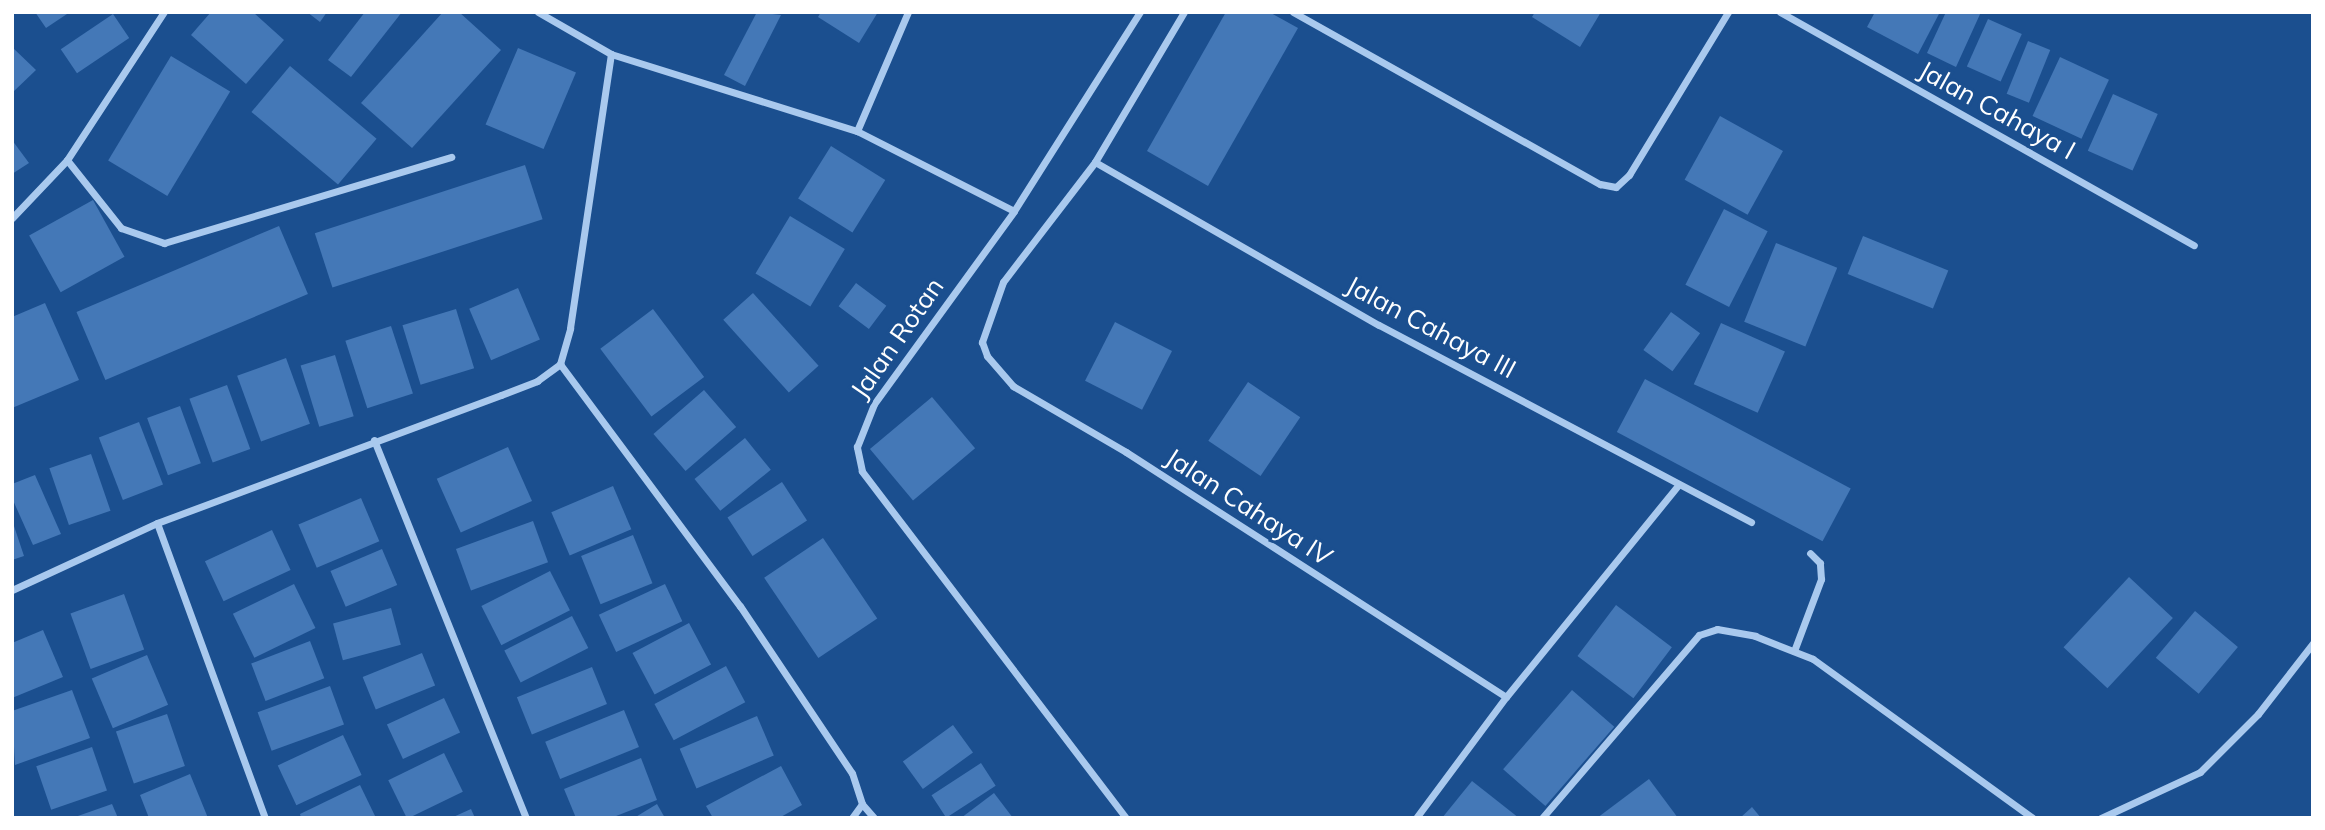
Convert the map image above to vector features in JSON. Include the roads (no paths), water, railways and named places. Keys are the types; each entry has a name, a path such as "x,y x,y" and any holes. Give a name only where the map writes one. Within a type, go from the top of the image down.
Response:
{"street":[{"path":"12,218 67,160 164,12"},
{"path":"538,12 611,54 857,131 1014,211"},
{"path":"857,131 908,12"},
{"name":"Jalan Rotan","path":"1126,818 862,471 857,447 874,404 1014,211 1140,12"},
{"path":"1095,162 1184,12"},
{"path":"1293,12 1600,184 1616,187 1629,175 1728,12"},
{"name":"Jalan Cahaya I","path":"1780,12 2194,245"},
{"path":"12,590 157,523 537,381 560,364 570,328 611,54"},
{"path":"67,160 121,228 164,243 451,158"},
{"name":"Jalan Cahaya IV","path":"1095,162 1003,282 982,342 997,372 1013,386 1126,452 1506,697"},
{"name":"Jalan Cahaya III","path":"1095,162 1379,325 1751,522"},
{"path":"560,364 740,606 852,773 862,804 874,818"},
{"path":"374,440 526,818"},
{"path":"1416,818 1506,697 1679,484"},
{"path":"157,523 265,818"},
{"path":"1794,651 1822,579 1820,563 1810,552"},
{"path":"1542,818 1699,635 1732,629 1813,659 2033,818"},
{"path":"2101,818 2200,772 2258,714 2313,643"},
{"path":"852,818 862,804"}]}
